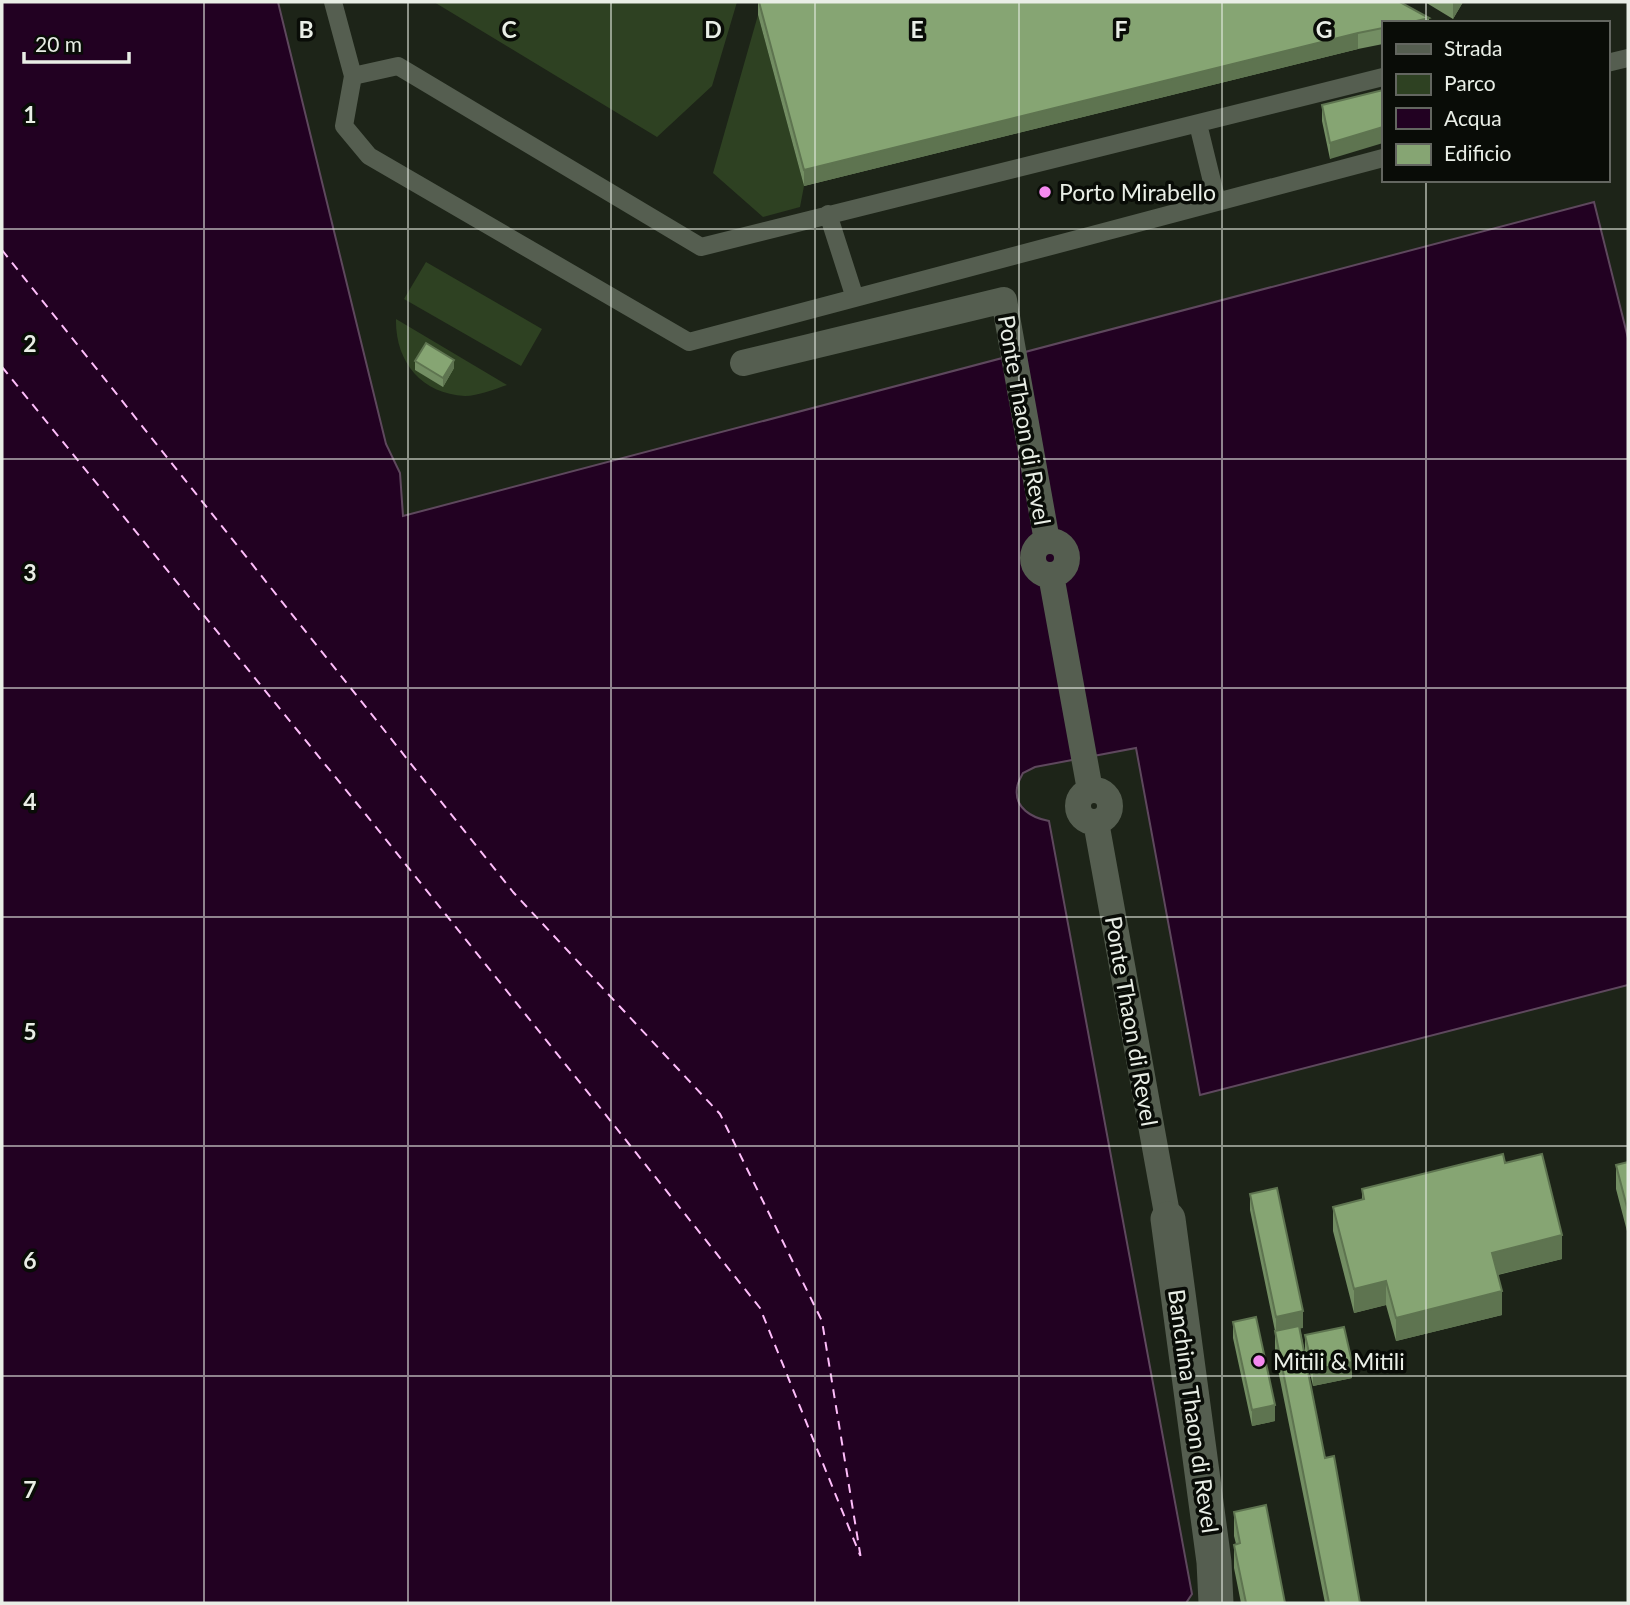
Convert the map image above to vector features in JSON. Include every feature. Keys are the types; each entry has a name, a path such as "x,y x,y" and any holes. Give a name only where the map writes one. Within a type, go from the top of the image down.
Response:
{"street":[{"name":"Ponte Thaon di Revel","path":"743,363 1004,300 1047,541 1035,550 1033,561 1040,572 1051,575 1090,790 1079,798 1078,811 1085,821 1096,822 1168,1219"},
{"name":"Banchina Thaon di Revel","path":"1168,1219 1214,1562 1216,1603"}],"lane":[{"path":"333,2 353,76 344,126 369,156 690,342 1382,158"},
{"path":"1609,63 1628,58"},
{"path":"353,76 398,66 701,247 1382,77"},
{"path":"1198,124 1217,202"},
{"path":"828,215 855,298"}],"green space":[{"path":"434,2 737,2 712,86 657,137"},
{"path":"758,15 804,186 800,207 763,217 713,173"},
{"path":"426,262 542,329 521,366 404,299"},
{"path":"396,319 507,385 481,394 465,396 449,394 424,382 406,361 400,348"}],"water":[{"path":"2,2 278,2 386,444 400,473 403,516 1594,202 1628,338 1628,985 1200,1095 1136,748 1035,767 1023,773 1018,785 1017,795 1021,806 1031,815 1049,821 1192,1594 1186,1603 2,1603"}],"building":[{"path":"759,2 1400,2 1429,18 1416,21 1382,21 1382,28 804,170"},
{"path":"1382,90 1382,127 1330,143 1322,105"},
{"path":"426,343 454,360 443,378 415,361"},
{"path":"1503,1154 1505,1163 1542,1154 1562,1235 1492,1253 1502,1291 1396,1318 1386,1281 1354,1289 1333,1207 1364,1199 1362,1189"},
{"path":"1628,1162 1628,1211 1616,1165"},
{"path":"1277,1188 1303,1311 1276,1317 1250,1194"},
{"path":"1256,1317 1275,1405 1252,1410 1233,1322"},
{"path":"1299,1326 1325,1458 1334,1456 1360,1603 1329,1603 1275,1331"},
{"path":"1344,1327 1352,1362 1313,1370 1305,1335"},
{"path":"1266,1505 1285,1603 1246,1603 1234,1545 1240,1543 1234,1512"}],"ferry route":[{"path":"2,250 513,892 720,1114 822,1321 861,1559"},
{"path":"2,367 363,811 760,1308 860,1555"}],"place":[{"name":"Porto Mirabello","path":"1045,192"},
{"name":"Mitili & Mitili","path":"1259,1361"}]}
